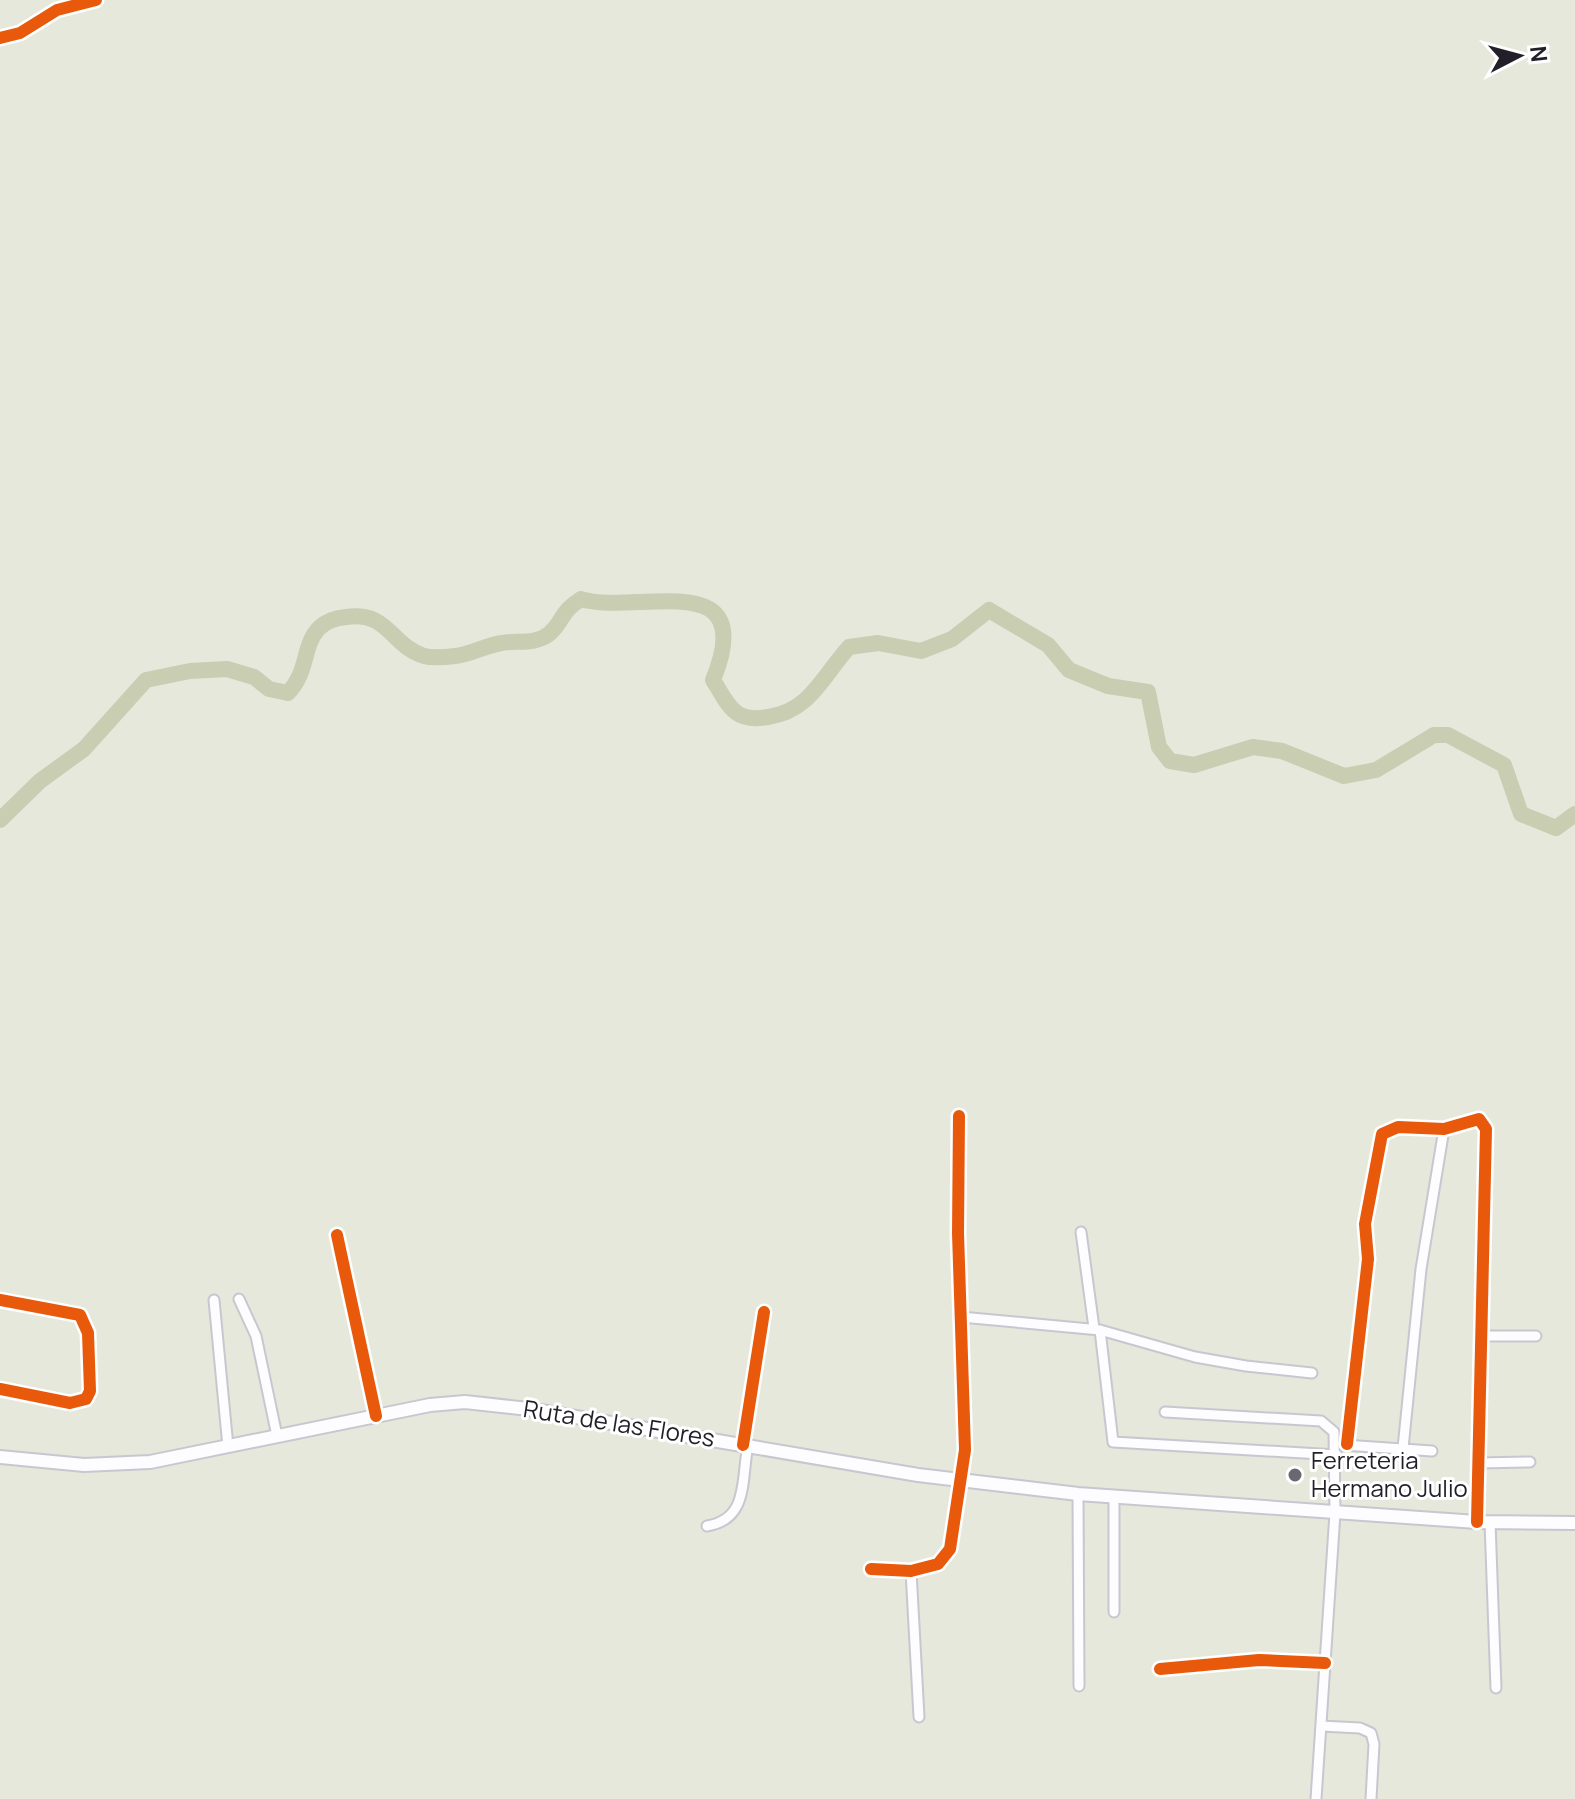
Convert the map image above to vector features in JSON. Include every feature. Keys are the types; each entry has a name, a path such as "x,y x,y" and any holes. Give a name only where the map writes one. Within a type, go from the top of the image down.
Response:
{"main road":[{"name":"Ruta de las Flores","path":"0,1457 121,1465 228,1447 430,1405 493,1403 958,1480 1078,1494 1484,1522 1575,1523"}],"street":[{"path":"0,38 20,33 57,10 96,0"},
{"path":"871,1569 911,1571 946,1558 965,1450 959,1116"},
{"path":"1316,1799 1340,1449 1368,1259 1365,1224 1378,1145 1388,1128 1444,1129 1479,1119 1486,1129 1479,1463 1496,1688"},
{"path":"1403,1448 1421,1269 1444,1129"},
{"path":"1081,1232 1113,1442 1432,1451"},
{"path":"337,1235 376,1416"},
{"path":"239,1299 256,1336 277,1436"},
{"path":"0,1300 80,1315 88,1333 90,1391 86,1399 70,1403 0,1389"},
{"path":"214,1300 228,1447"},
{"path":"707,1526 725,1523 736,1513 764,1312"},
{"path":"961,1317 1097,1329 1195,1357 1312,1373"},
{"path":"1480,1336 1536,1336"},
{"path":"1165,1412 1321,1421 1331,1427 1340,1449"},
{"path":"1479,1463 1530,1462"},
{"path":"1078,1494 1079,1686"},
{"path":"1114,1496 1114,1612"},
{"path":"911,1571 919,1717"},
{"path":"1160,1669 1259,1660 1325,1663"},
{"path":"1321,1726 1360,1728 1371,1733 1374,1744 1371,1799"}],"shaded area":[{"path":"0,0 1575,0 1575,1799 0,1799"}],"waterway":[{"path":"0,820 40,781 84,749 146,680 190,671 227,669 254,677 269,689 288,693 295,685 314,635 335,619 372,619 413,651 427,657 448,657 496,644 544,637 581,599 604,603 685,602 706,607 720,620 723,644 713,680 734,710 747,717 768,717 795,708 814,691 849,647 878,643 921,651 952,639 989,610 1048,645 1069,670 1108,686 1148,692 1159,747 1170,761 1194,765 1253,747 1282,751 1344,776 1376,770 1434,735 1448,735 1504,765 1521,814 1556,828 1575,814"}],"cycle path":[{"path":"0,38 20,33 57,10 96,0"},
{"path":"871,1569 911,1571 938,1564 950,1549 965,1450 958,1233 959,1116"},
{"path":"1347,1444 1368,1259 1365,1224 1382,1134 1398,1127 1444,1129 1479,1119 1486,1129 1477,1522"},
{"path":"337,1235 376,1416"},
{"path":"0,1300 80,1315 88,1333 90,1391 86,1399 70,1403 0,1389"},
{"path":"743,1445 764,1312"},
{"path":"1160,1669 1259,1660 1325,1663"}],"place":[{"name":"Ferreteria Hermano Julio","path":"1295,1475"}]}
